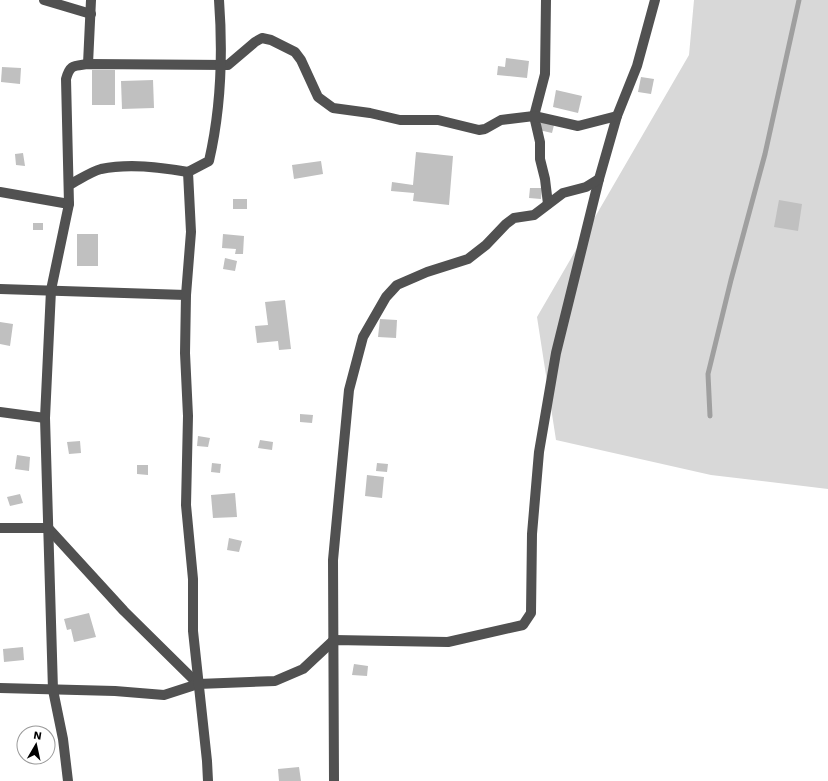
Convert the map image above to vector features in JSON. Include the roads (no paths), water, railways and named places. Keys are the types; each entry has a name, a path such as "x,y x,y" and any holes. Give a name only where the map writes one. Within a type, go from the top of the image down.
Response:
{"street":[{"path":"44,0 91,14"},
{"path":"88,64 91,0"},
{"path":"70,184 99,170 121,167 160,168 188,172 209,161 216,132 220,100 219,0"},
{"path":"546,0 545,74 534,116 540,142 540,159 545,179 548,204"},
{"path":"0,688 115,691 164,695 198,684 275,680 303,669 334,640 448,642 517,627 523,624 531,613 532,534 539,452 556,353 599,179 617,116 637,66 655,0"},
{"path":"68,781 63,739 53,690 45,418 51,290 70,204 66,79 68,69 73,66 88,64 228,65 255,42 262,38 271,40 295,52 301,60 318,97 333,108 370,113 400,120 438,120 479,130 485,129 501,120 534,116 578,126 617,116"},
{"path":"188,172 191,232 186,295 185,353 188,416 186,505 193,579 194,631 198,684 208,781"},
{"path":"334,781 333,560 349,390 363,337 386,297 397,285 427,272 468,259 486,245 506,224 514,218 534,215 563,193 586,187 599,179"},
{"path":"0,192 70,204"},
{"path":"0,289 186,295"},
{"path":"0,412 45,418"},
{"path":"0,528 48,528 124,611 198,684"}],"waterway":[{"path":"710,416 708,374 731,280 765,154 799,0"}]}
